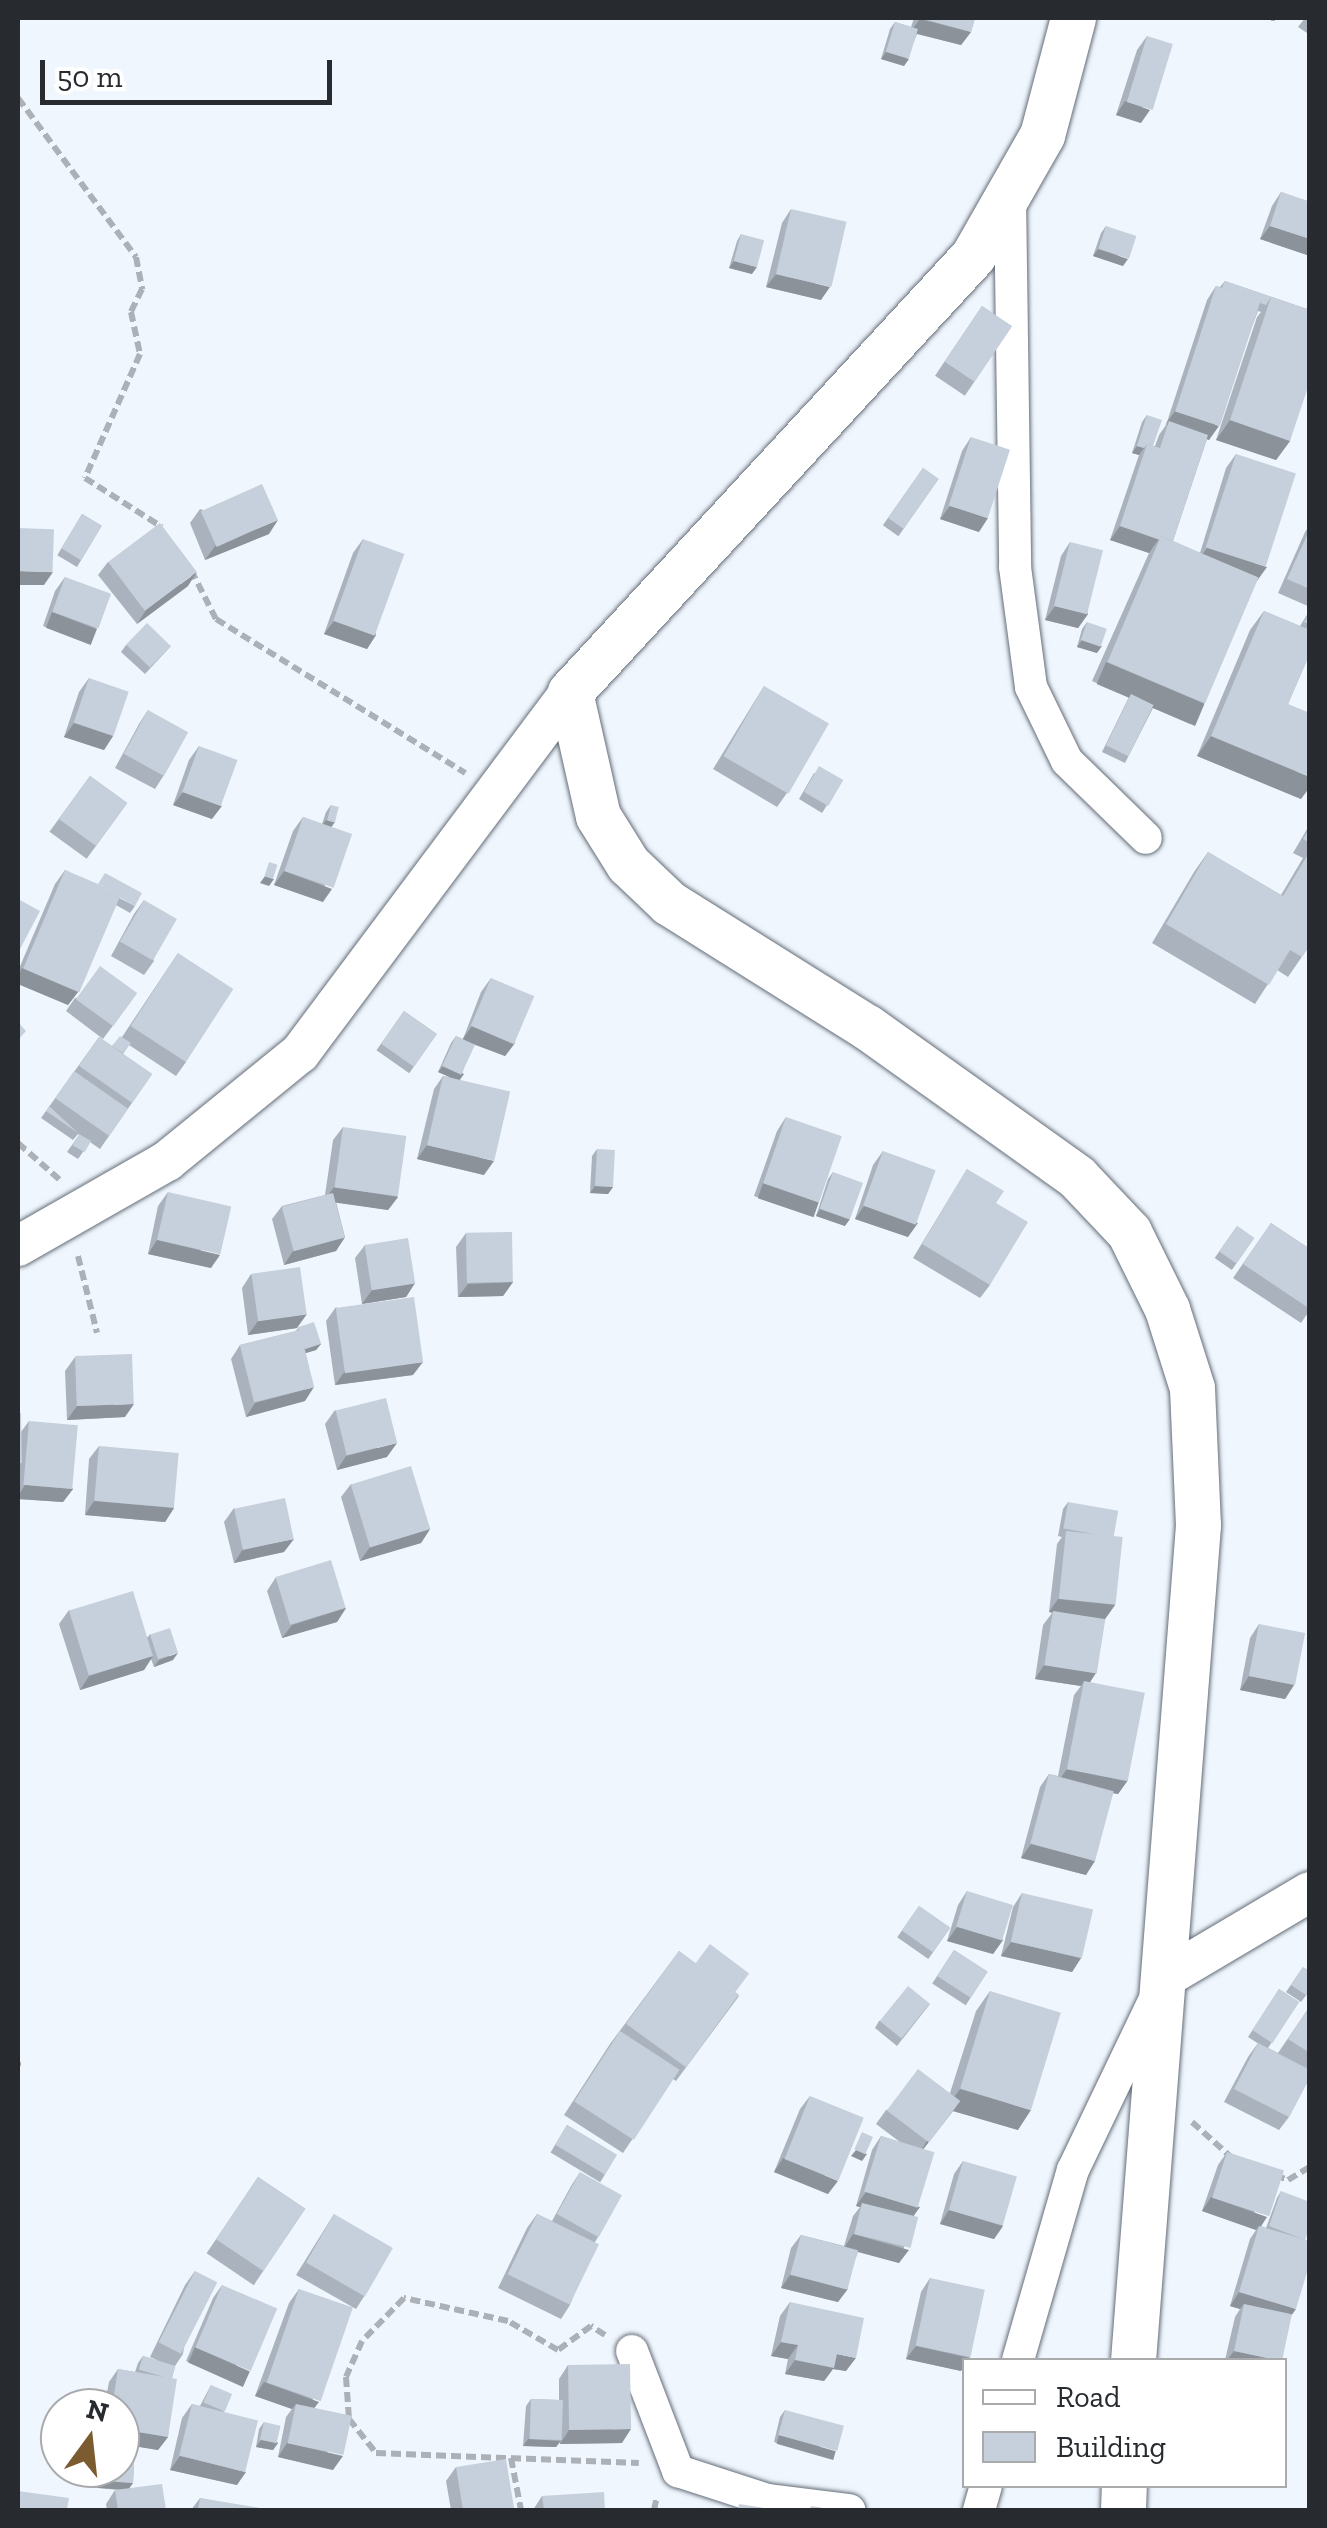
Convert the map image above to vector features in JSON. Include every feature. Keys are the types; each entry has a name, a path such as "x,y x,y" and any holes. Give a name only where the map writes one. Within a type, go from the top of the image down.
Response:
{"main road":[{"path":"1073,18 1058,89 1010,196 973,256 570,692 598,816 628,864 669,903 867,1027 1076,1177 1128,1232 1167,1309 1192,1388 1198,1525 1166,1977 1133,2358"}],"street":[{"path":"1010,196 1015,568 1031,687 1067,761 1146,838"},
{"path":"18,1246 167,1160 300,1054 492,789 570,692"},
{"path":"1019,2358 1073,2170 1166,1977 1310,1892"},
{"path":"632,2350 678,2471 767,2500 849,2510"}],"path":[{"path":"18,98 136,257 142,289 131,312 140,354 85,478 167,534"},
{"path":"186,562 216,619 492,789"},
{"path":"1155,2086 1251,2166"},
{"path":"1270,2173 1288,2180 1310,2167"},
{"path":"632,2350 591,2326 558,2350 508,2321 404,2298 362,2342 346,2377 350,2419 376,2453 623,2459 678,2471"},
{"path":"511,2458 521,2510"}],"building":[{"path":"920,18 975,18 971,32"},
{"path":"895,22 918,29 909,59 886,52"},
{"path":"1147,36 1173,44 1153,110 1127,102"},
{"path":"1281,192 1310,202 1310,239 1270,226"},
{"path":"791,209 847,222 831,287 776,274"},
{"path":"1106,226 1136,236 1129,259 1099,249"},
{"path":"741,234 764,240 757,267 734,261"},
{"path":"1225,281 1310,310 1271,297 1266,305 1260,303 1222,288"},
{"path":"1216,286 1261,301 1220,426 1175,412"},
{"path":"1271,297 1310,310 1310,381 1290,441 1230,420"},
{"path":"982,306 1012,326 974,382 945,362"},
{"path":"1147,415 1162,420 1153,446 1147,444 1144,448 1137,446"},
{"path":"1169,421 1208,435 1173,541 1120,526 1147,444 1160,448"},
{"path":"971,437 1010,450 988,518 949,505"},
{"path":"1236,454 1296,473 1266,567 1206,547"},
{"path":"923,468 939,479 904,529 888,518"},
{"path":"262,484 278,520 217,547 201,511"},
{"path":"82,514 102,526 81,560 61,548"},
{"path":"160,523 197,572 145,611 108,562"},
{"path":"18,528 54,529 52,572 18,571"},
{"path":"1310,529 1310,589 1287,579"},
{"path":"1161,536 1259,577 1205,704 1107,662"},
{"path":"363,539 404,554 375,636 333,621"},
{"path":"1070,542 1103,550 1087,614 1054,606"},
{"path":"65,577 111,594 98,629 52,612"},
{"path":"1264,611 1310,630 1310,653 1288,704 1310,713 1310,777 1211,736"},
{"path":"1087,622 1107,629 1101,647 1081,640"},
{"path":"147,623 171,646 150,668 126,645"},
{"path":"89,678 129,692 113,736 74,722"},
{"path":"764,686 829,724 788,794 724,756"},
{"path":"1131,694 1153,705 1128,756 1106,745"},
{"path":"148,710 188,732 164,776 124,754"},
{"path":"199,746 238,760 221,806 182,792"},
{"path":"819,766 843,780 828,806 804,792"},
{"path":"90,776 127,803 96,846 59,819"},
{"path":"331,805 339,807 335,822 327,821"},
{"path":"303,817 352,834 334,888 284,871"},
{"path":"1310,851 1310,945 1302,957 1290,950 1269,985 1166,924 1208,852 1283,896"},
{"path":"269,862 278,865 273,879 264,876"},
{"path":"65,870 121,894 79,992 23,968"},
{"path":"105,873 142,893 135,906 119,897 121,894 98,884"},
{"path":"18,899 40,911 18,953"},
{"path":"144,900 177,919 153,961 120,942"},
{"path":"178,953 233,989 186,1062 131,1026"},
{"path":"100,966 137,993 113,1026 76,999"},
{"path":"491,978 534,996 514,1044 471,1026"},
{"path":"404,1011 437,1034 414,1067 381,1044"},
{"path":"18,1022 26,1031 18,1040"},
{"path":"120,1036 131,1043 123,1053 112,1046"},
{"path":"456,1036 475,1045 461,1075 442,1066"},
{"path":"99,1037 152,1074 132,1103 79,1066"},
{"path":"74,1071 128,1109 109,1136 55,1098"},
{"path":"443,1076 510,1092 494,1161 427,1145"},
{"path":"49,1106 78,1133 46,1111"},
{"path":"786,1117 842,1136 819,1202 763,1183"},
{"path":"343,1127 406,1136 398,1196 335,1187"},
{"path":"79,1134 91,1141 85,1152 72,1145"},
{"path":"597,1149 615,1150 613,1187 595,1186"},
{"path":"883,1151 936,1170 916,1225 863,1206"},
{"path":"967,1169 1004,1191 996,1203 1028,1222 990,1285 922,1244"},
{"path":"833,1172 863,1183 850,1220 820,1209"},
{"path":"168,1192 231,1207 220,1254 157,1240"},
{"path":"333,1193 345,1237 294,1251 282,1207"},
{"path":"1271,1223 1310,1249 1310,1309 1243,1264"},
{"path":"1237,1226 1254,1238 1236,1263 1219,1251"},
{"path":"512,1232 513,1282 467,1283 466,1233"},
{"path":"408,1238 415,1283 372,1290 365,1245"},
{"path":"300,1267 307,1315 258,1321 251,1274"},
{"path":"414,1297 423,1362 345,1373 336,1308"},
{"path":"314,1322 321,1344 305,1349 298,1327"},
{"path":"300,1330 314,1387 254,1402 240,1345"},
{"path":"132,1354 134,1404 77,1406 75,1356"},
{"path":"386,1398 397,1443 347,1455 336,1411"},
{"path":"21,1413 22,1463 18,1463"},
{"path":"29,1421 78,1425 72,1489 23,1485"},
{"path":"99,1446 179,1453 174,1508 94,1501"},
{"path":"411,1466 430,1529 370,1548 351,1484"},
{"path":"285,1498 294,1539 243,1550 234,1509"},
{"path":"1068,1502 1118,1511 1114,1537 1063,1529"},
{"path":"1066,1531 1123,1537 1116,1605 1059,1599"},
{"path":"331,1560 346,1608 290,1625 276,1577"},
{"path":"133,1591 153,1656 89,1676 69,1611"},
{"path":"1053,1611 1105,1619 1097,1674 1044,1665"},
{"path":"1259,1624 1305,1633 1295,1685 1249,1676"},
{"path":"170,1628 178,1653 158,1659 150,1634"},
{"path":"1084,1681 1145,1693 1128,1781 1067,1769"},
{"path":"1049,1774 1114,1791 1095,1861 1030,1844"},
{"path":"967,1891 1013,1905 1002,1940 956,1926"},
{"path":"1022,1893 1093,1909 1082,1958 1011,1942"},
{"path":"919,1906 950,1928 933,1952 902,1931"},
{"path":"710,1944 749,1973 735,1993 696,1963"},
{"path":"954,1950 988,1972 971,1998 937,1976"},
{"path":"679,1951 739,1994 686,2067 626,2024"},
{"path":"1303,1967 1310,1971 1310,1990 1306,1995 1291,1985"},
{"path":"908,1986 930,2004 901,2039 880,2021"},
{"path":"1279,1989 1299,2002 1272,2043 1252,2030"},
{"path":"990,1991 1061,2013 1031,2110 960,2089"},
{"path":"1310,2006 1310,2053 1288,2039"},
{"path":"620,2031 680,2070 634,2140 574,2101"},
{"path":"1258,2043 1310,2070 1289,2117 1234,2089"},
{"path":"918,2069 960,2101 929,2142 887,2111"},
{"path":"810,2096 864,2118 838,2181 785,2159"},
{"path":"567,2125 617,2155 605,2175 555,2145"},
{"path":"862,2132 873,2137 865,2154 854,2149"},
{"path":"881,2136 935,2152 918,2208 864,2191"},
{"path":"1227,2152 1284,2171 1269,2216 1212,2198"},
{"path":"963,2161 1017,2176 1003,2225 949,2210"},
{"path":"580,2172 622,2195 599,2237 557,2214"},
{"path":"258,2177 305,2209 263,2271 216,2239"},
{"path":"1281,2191 1310,2202 1310,2226 1305,2240 1269,2226"},
{"path":"862,2203 918,2217 911,2248 854,2234"},
{"path":"334,2214 393,2248 365,2296 306,2262"},
{"path":"537,2214 599,2244 570,2304 508,2274"},
{"path":"1259,2226 1310,2241 1310,2262 1296,2309 1239,2292"},
{"path":"801,2235 858,2250 847,2290 790,2275"},
{"path":"195,2271 217,2282 181,2354 159,2342"},
{"path":"930,2278 985,2290 970,2357 916,2345"},
{"path":"222,2285 277,2308 251,2371 195,2348"},
{"path":"299,2289 353,2308 321,2401 267,2383"},
{"path":"790,2302 864,2318 856,2358 837,2354 834,2368 795,2360 798,2345 781,2342"},
{"path":"1244,2304 1292,2314 1283,2358 1234,2351"},
{"path":"143,2356 176,2366 171,2379 139,2369"},
{"path":"630,2364 631,2429 569,2430 568,2365"},
{"path":"118,2369 177,2379 168,2437 140,2432 140,2388 115,2388"},
{"path":"211,2385 232,2394 225,2411 204,2402"},
{"path":"531,2399 563,2400 562,2440 530,2439"},
{"path":"192,2404 258,2420 245,2472 179,2455"},
{"path":"296,2404 352,2416 343,2455 288,2443"},
{"path":"785,2410 844,2426 837,2451 778,2435"},
{"path":"264,2422 281,2426 277,2443 260,2440"},
{"path":"506,2459 514,2508 463,2510 456,2467"},
{"path":"162,2484 166,2510 118,2510 115,2490"},
{"path":"18,2491 69,2498 67,2510 18,2510"},
{"path":"604,2492 605,2510 544,2510 542,2496"},
{"path":"200,2498 260,2508 260,2510 198,2510"},
{"path":"739,2504 776,2510 738,2510"}]}
